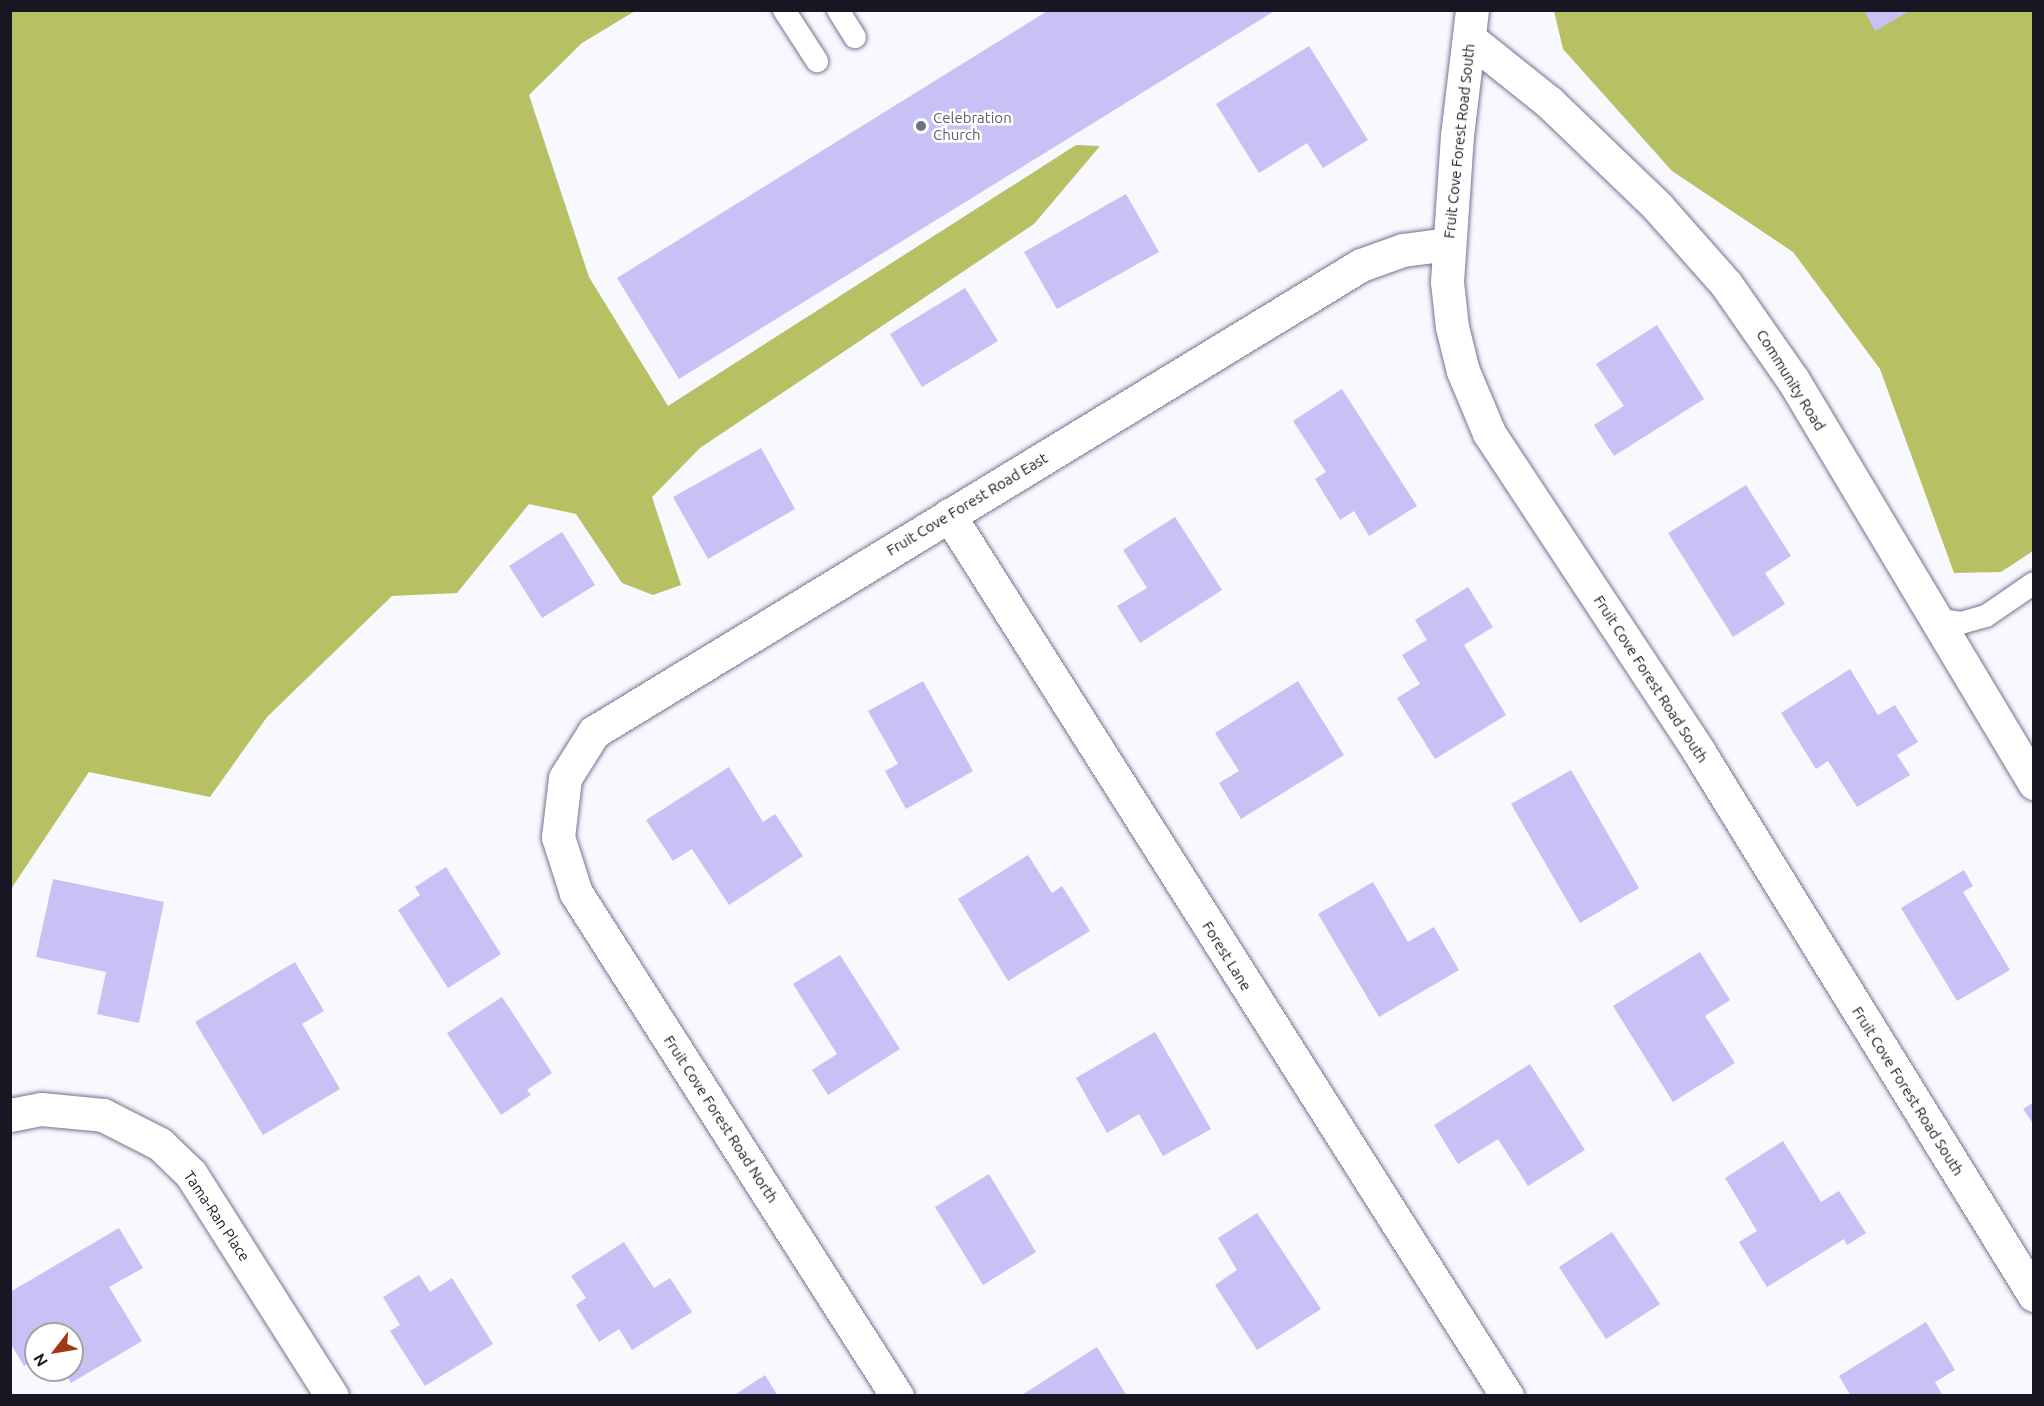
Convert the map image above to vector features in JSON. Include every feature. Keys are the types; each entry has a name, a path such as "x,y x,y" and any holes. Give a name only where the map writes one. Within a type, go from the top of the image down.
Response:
{"street":[{"name":"Fruit Cove Forest Road South","path":"1471,25 1457,135 1448,244 1452,327 1463,371 1490,434 1699,752 2034,1294"},
{"name":"Community Road","path":"1471,25 1657,206 1726,284 1793,380 2034,783"},
{"name":"Fruit Cove Forest Road East","path":"558,837 565,778 594,732 1361,265 1403,250 1448,244"},
{"name":"Forest Lane","path":"949,515 1507,1395"},
{"name":"Fruit Cove Forest Road North","path":"558,837 576,893 897,1395"},
{"name":"Tama-Ran Place","path":"10,1115 41,1109 103,1115 160,1144 191,1174 332,1395"}],"lane":[{"path":"784,10 817,61"},
{"path":"838,10 855,37"},
{"path":"1936,619 1961,623 1986,616 2034,583"}],"green space":[{"path":"11,10 635,11 582,43 529,95 589,277 668,406 1076,145 1100,146 1034,224 700,448 652,497 681,585 653,595 622,583 576,514 529,504 457,593 392,596 267,717 210,797 89,772 11,889"},
{"path":"1554,11 2033,11 2033,551 2001,572 1954,573 1880,369 1793,252 1672,171 1563,49"}],"building":[{"path":"1049,10 1276,10 679,379 617,278"},
{"path":"1864,10 1911,10 1875,31"},
{"path":"1309,46 1368,140 1323,168 1307,143 1259,173 1216,104"},
{"path":"1126,194 1159,252 1057,309 1024,252"},
{"path":"965,288 998,341 922,387 890,334"},
{"path":"1657,325 1704,399 1614,456 1594,425 1624,406 1596,364"},
{"path":"1342,389 1417,506 1369,536 1354,511 1340,520 1315,479 1326,472 1293,421"},
{"path":"761,448 795,509 708,559 673,497"},
{"path":"1746,485 1791,556 1765,573 1785,604 1733,637 1668,533"},
{"path":"1175,517 1222,590 1140,643 1117,606 1147,588 1123,550"},
{"path":"562,532 595,585 542,618 509,566"},
{"path":"1468,587 1493,627 1464,645 1506,715 1435,759 1397,698 1420,684 1402,655 1427,640 1415,620"},
{"path":"1850,669 1878,715 1895,705 1918,742 1897,755 1910,775 1857,807 1828,761 1816,769 1781,713"},
{"path":"923,681 973,771 906,809 885,771 898,764 868,711"},
{"path":"1298,681 1344,755 1241,819 1219,783 1239,771 1215,733"},
{"path":"729,767 763,822 775,814 803,856 729,905 692,849 673,861 646,820"},
{"path":"1571,770 1639,888 1580,923 1511,804"},
{"path":"1028,855 1052,893 1062,886 1090,931 1008,981 958,899"},
{"path":"446,867 501,954 448,988 398,910 420,895 415,887"},
{"path":"1964,870 1973,886 1963,892 2010,970 1957,1001 1901,908"},
{"path":"53,879 164,902 139,1023 97,1014 106,972 36,957"},
{"path":"1373,882 1408,942 1434,927 1459,970 1379,1017 1318,914"},
{"path":"1700,952 1730,1000 1705,1016 1735,1063 1673,1102 1613,1006"},
{"path":"840,955 900,1049 828,1095 812,1070 837,1054 793,984"},
{"path":"295,962 324,1011 302,1024 340,1089 263,1135 195,1022"},
{"path":"502,997 552,1073 527,1090 531,1095 501,1115 447,1033"},
{"path":"1155,1032 1211,1129 1163,1156 1139,1114 1107,1133 1076,1078"},
{"path":"1530,1064 1585,1150 1528,1186 1498,1139 1458,1164 1434,1125"},
{"path":"2034,1102 2034,1125 2023,1109"},
{"path":"1783,1141 1821,1202 1839,1191 1866,1233 1847,1245 1844,1239 1767,1287 1739,1242 1757,1231 1725,1178"},
{"path":"989,1174 1036,1252 983,1285 935,1207"},
{"path":"1257,1213 1321,1309 1257,1350 1215,1285 1237,1270 1218,1238"},
{"path":"119,1228 143,1268 109,1287 142,1341 84,1375 84,1322 24,1322 24,1366 10,1343 10,1292"},
{"path":"1612,1232 1660,1304 1606,1339 1559,1267"},
{"path":"624,1242 654,1288 670,1278 692,1312 632,1350 619,1329 599,1342 576,1305 586,1298 571,1276"},
{"path":"419,1275 430,1292 452,1278 493,1344 425,1386 390,1331 400,1325 383,1297"},
{"path":"1926,1322 1955,1370 1935,1382 1943,1396 1851,1396 1839,1376"},
{"path":"1097,1347 1127,1396 1020,1396"},
{"path":"765,1375 778,1396 733,1396"}],"place":[{"name":"Celebration Church","path":"921,126"}]}
